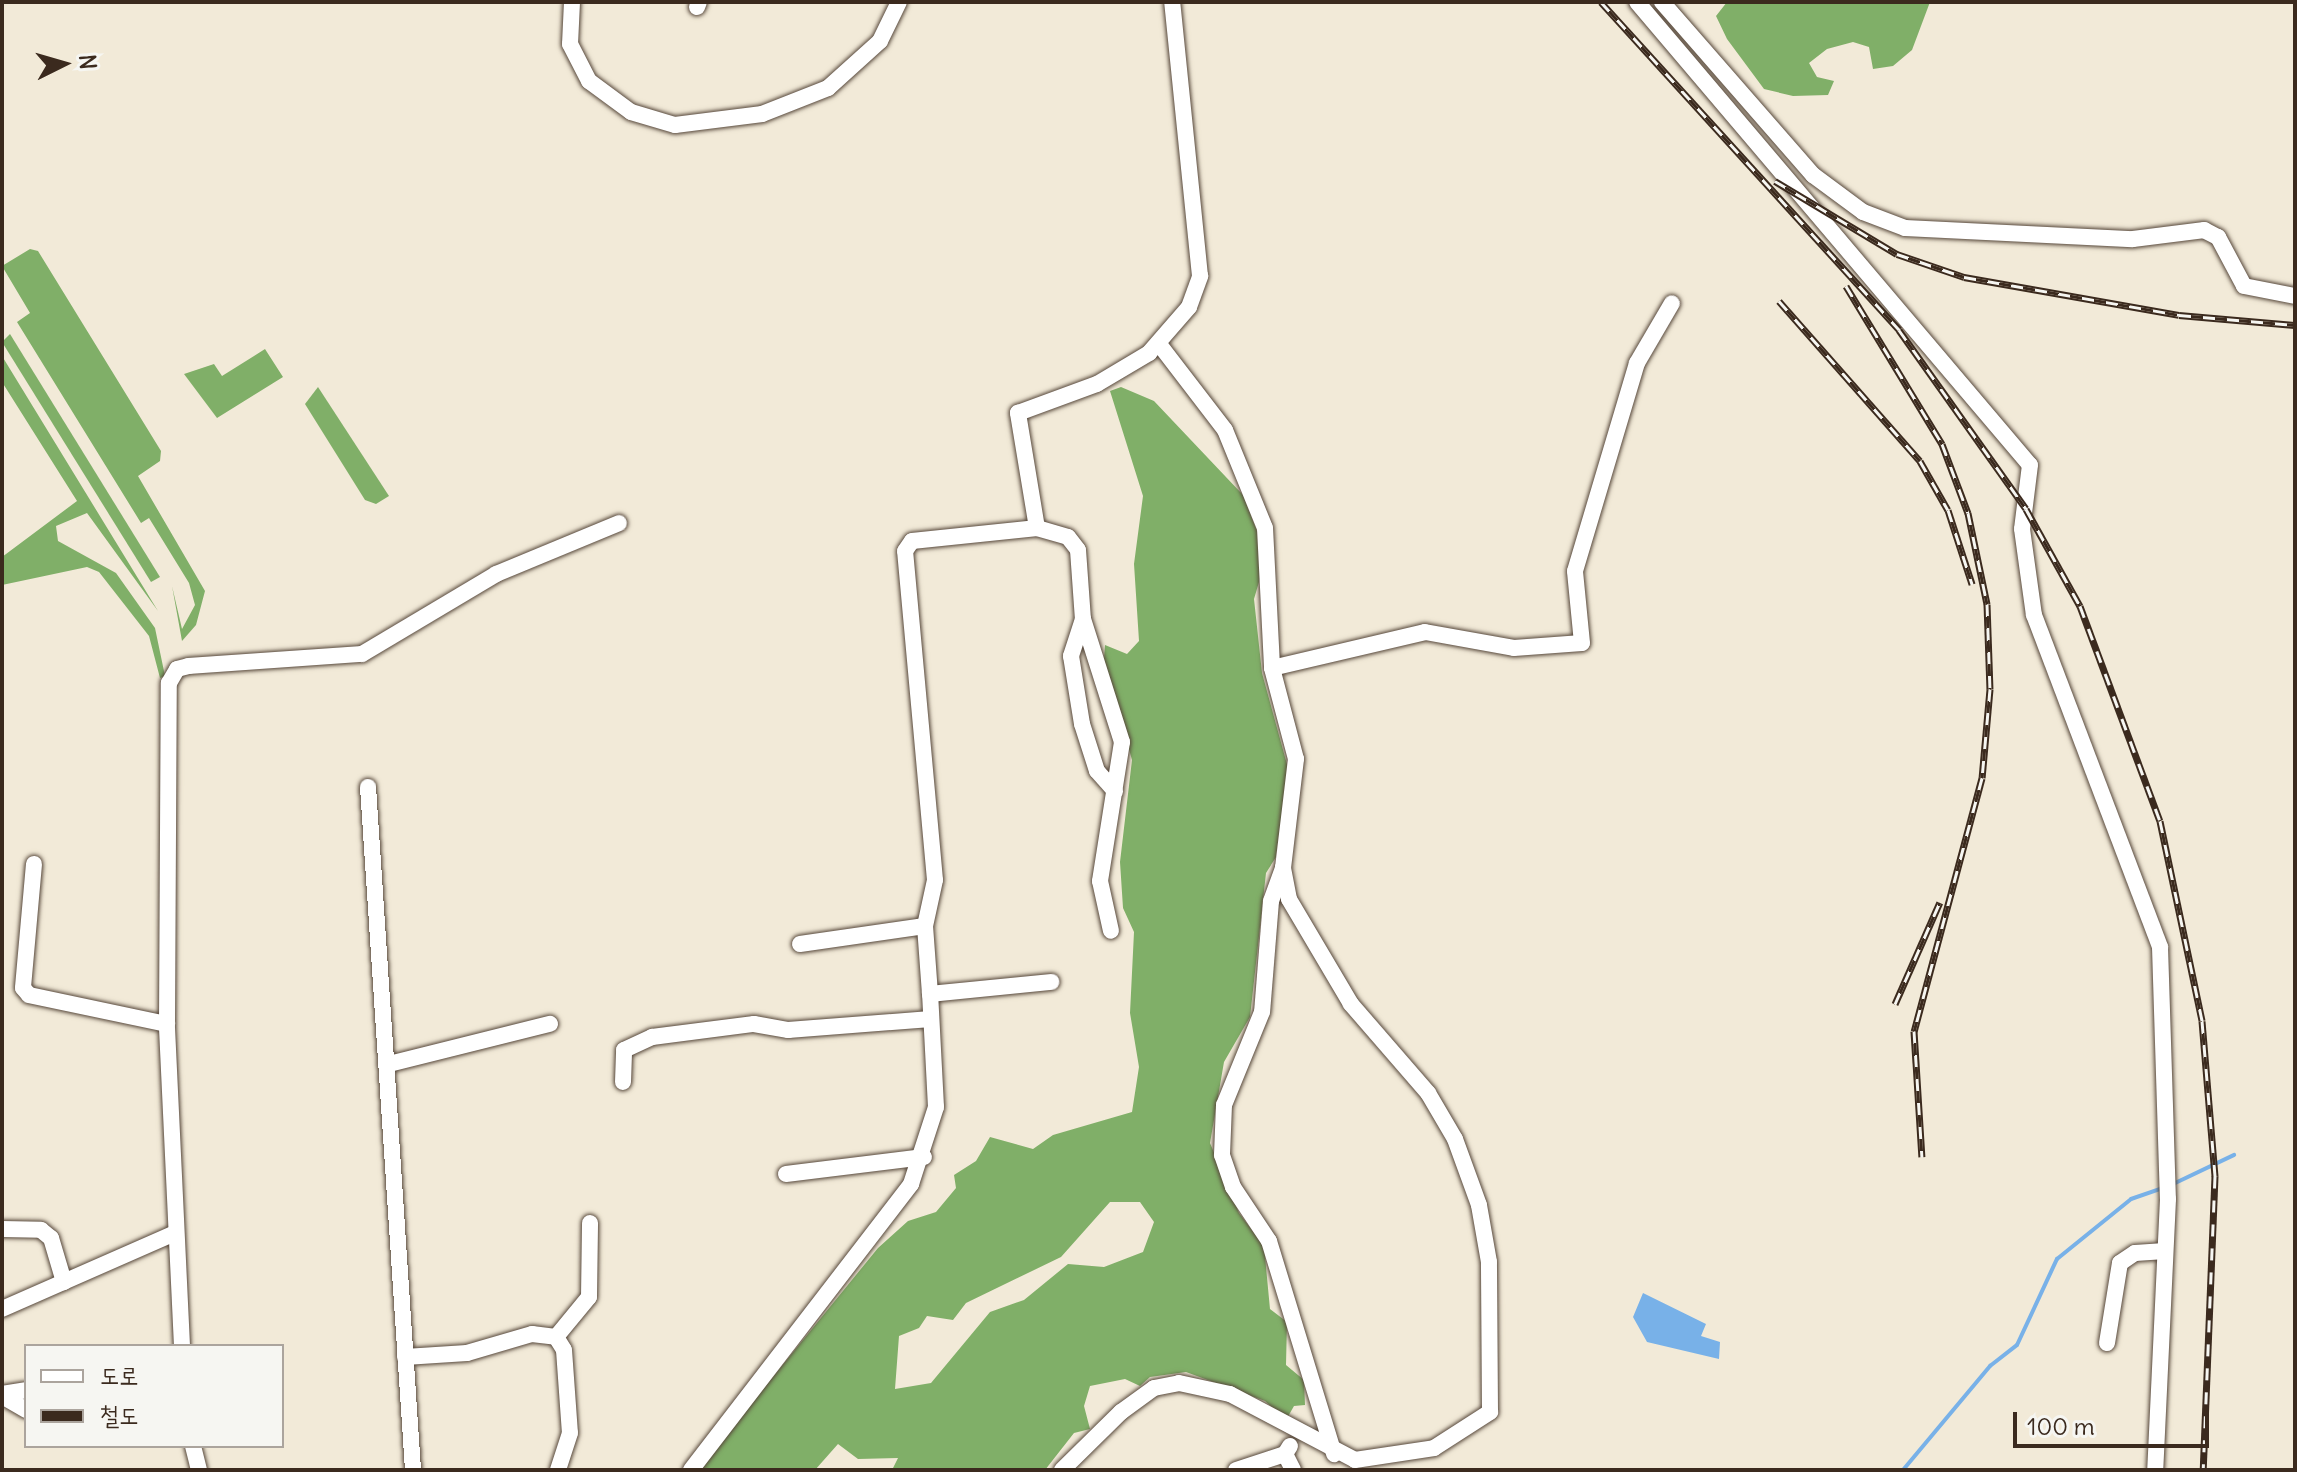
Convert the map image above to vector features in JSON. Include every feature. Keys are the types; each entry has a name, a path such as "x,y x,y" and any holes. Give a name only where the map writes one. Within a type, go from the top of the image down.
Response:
{"street":[{"path":"572,2 570,44 589,81 631,112 675,125 762,114 828,88 880,41 899,2"},
{"path":"1037,528 1018,413 1097,384 1159,344 1189,307 1200,276 1172,2"},
{"path":"1637,2 2030,465 2022,529 2034,615 2160,947 2168,1199 2155,1470"},
{"path":"1662,2 1813,175 1863,212 1905,228 2133,239 2204,230 2218,237 2244,286 2295,296"},
{"path":"1272,668 1425,632 1514,648 1582,643 1575,571 1637,363 1672,303"},
{"path":"1159,344 1225,430 1265,528 1272,668 1296,759 1283,868 1271,901 1262,1012 1224,1105 1222,1155 1233,1187 1269,1241 1334,1454"},
{"path":"182,1344 167,1024 169,683 177,669 362,654 496,574 619,523"},
{"path":"691,1470 911,1184 924,1157 936,1107 925,926 935,880 905,551 912,541 1037,528 1068,537 1078,550 1083,619 1122,742 1100,881 1111,931"},
{"path":"1083,619 1071,656 1082,724 1097,771 1115,791"},
{"path":"368,787 389,1064 413,1470"},
{"path":"34,864 23,988 29,995 167,1024"},
{"path":"1062,1470 1121,1412 1154,1388 1179,1383 1230,1394 1334,1454 1387,1459 1434,1448 1490,1412 1489,1262 1479,1205 1455,1139 1428,1093 1351,1004 1289,899 1283,868"},
{"path":"800,944 925,926"},
{"path":"930,994 1051,982"},
{"path":"623,1082 624,1050 652,1037 754,1024 788,1030 931,1019"},
{"path":"389,1064 550,1024"},
{"path":"786,1174 924,1157"},
{"path":"556,1337 589,1297 590,1223"},
{"path":"2,1229 41,1230 51,1238 64,1282"},
{"path":"2,1309 175,1233"},
{"path":"2107,1343 2120,1263 2135,1253 2165,1251"},
{"path":"405,1357 467,1353 532,1334 556,1337"},
{"path":"556,1337 564,1350 570,1433 558,1470"},
{"path":"2,1395 24,1390"},
{"path":"2,1395 24,1409"},
{"path":"1236,1470 1285,1454 1297,1435"},
{"path":"194,1448 199,1470"},
{"path":"1285,1454 1293,1470"}],"green space":[{"path":"1727,2 1930,2 1912,50 1893,66 1873,69 1869,47 1853,42 1827,49 1809,63 1817,77 1834,81 1828,95 1793,96 1764,89 1727,39 1716,16"},
{"path":"30,249 38,251 161,451 160,461 138,476 205,591 196,625 182,641 172,586 182,629 195,605 189,583 149,518 141,523 17,322 30,313 2,266"},
{"path":"10,334 160,577 151,582 2,342"},
{"path":"265,349 283,377 217,418 184,374 214,364 222,376"},
{"path":"2,356 158,611 87,513 56,526 58,541 116,573 155,628 165,676 160,678 149,636 99,572 87,567 2,585 2,557 77,501 2,382"},
{"path":"318,387 389,496 376,504 365,500 305,404"},
{"path":"1121,387 1154,401 1243,495 1260,539 1264,565 1254,599 1262,673 1288,768 1276,857 1266,873 1250,1017 1224,1062 1210,1143 1239,1213 1264,1246 1270,1309 1287,1322 1286,1365 1304,1380 1305,1405 1294,1406 1286,1420 1265,1401 1186,1372 1150,1377 1140,1386 1125,1379 1090,1386 1084,1406 1090,1429 1074,1433 1045,1470 892,1470 898,1458 858,1459 838,1444 815,1470 697,1470 878,1248 908,1221 936,1212 956,1188 954,1175 976,1161 990,1137 1033,1149 1053,1135 1132,1112 1139,1067 1130,1013 1134,932 1123,908 1120,862 1132,760 1104,659 1105,645 1127,654 1139,641 1134,564 1143,496 1110,391","holes":["1110,1202 1140,1202 1154,1222 1143,1252 1104,1267 1068,1264 1024,1300 990,1312 931,1383 895,1389 899,1336 919,1328 927,1316 953,1320 966,1303 1061,1257"]}],"water":[{"path":"1643,1293 1706,1324 1701,1336 1720,1342 1719,1359 1647,1342 1633,1317"}],"waterway":[{"path":"2171,1185 2234,1155"},
{"path":"1903,1470 1990,1366 2017,1345 2057,1259 2131,1199 2163,1188"}],"railway":[{"path":"1601,2 1899,330 2026,509 2080,606 2160,821 2202,1021 2215,1176 2203,1470"},
{"path":"1775,181 1897,254 1964,277 2179,315 2295,325"},
{"path":"1846,286 1942,444 1968,513 1987,604 1990,689 1982,778 1914,1031 1922,1157"},
{"path":"1779,301 1920,461 1948,510 1972,584"},
{"path":"1895,1004 1940,902"}]}
